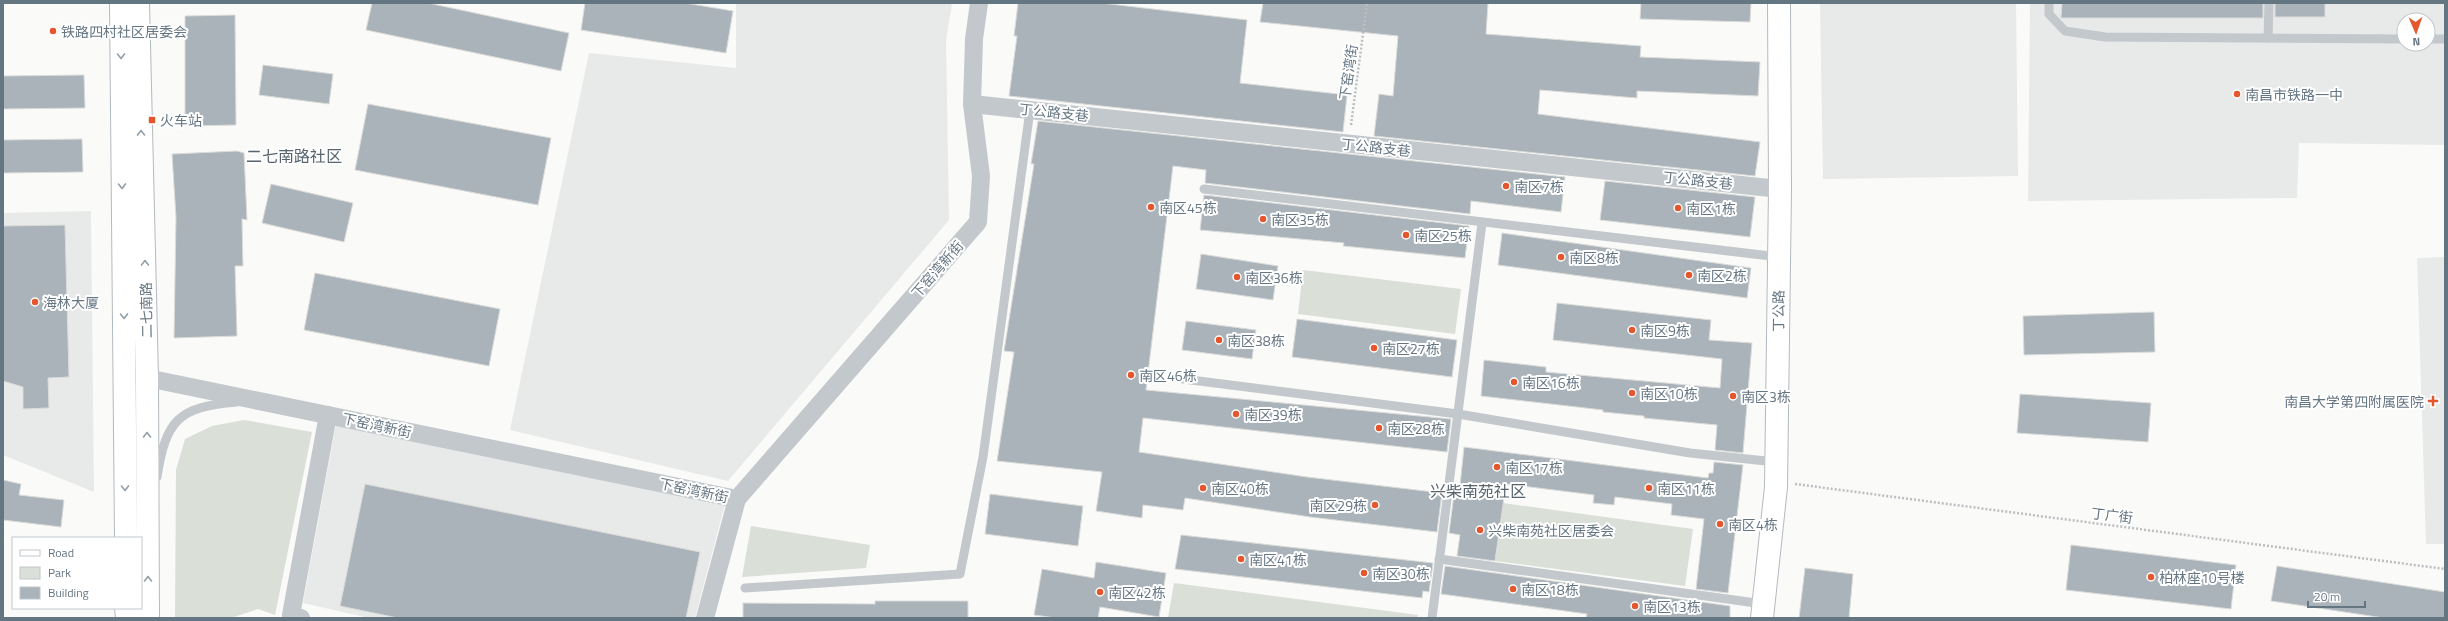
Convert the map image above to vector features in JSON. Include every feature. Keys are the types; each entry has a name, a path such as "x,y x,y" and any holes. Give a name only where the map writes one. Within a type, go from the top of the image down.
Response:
{"main road":[{"name":"二七南路","path":"121,3 126,537"},
{"name":"二七南路","path":"138,3 147,378 148,618"},
{"name":"丁公路","path":"1762,611 1776,472 1780,189 1779,3"}],"street":[{"name":"下窑湾新街","path":"147,378 737,499 978,222 981,176 972,104 974,39 979,3"},
{"name":"丁公路支巷","path":"972,104 1780,189"},
{"path":"301,618 291,615 328,415"},
{"path":"705,618 737,499"}],"lane":[{"path":"2049,3 2049,14 2065,31 2105,37 2396,39"},
{"path":"2268,38 2269,3"},
{"path":"745,588 960,574 984,457 1030,110"},
{"path":"1204,190 1779,257"},
{"path":"1432,618 1482,223"},
{"path":"1183,378 1458,414 1690,453 1776,472"},
{"path":"148,555 156,480 166,437 189,411 209,405 256,401"},
{"path":"1440,559 1762,611"}],"path":[{"name":"下窑湾街","path":"1348,144 1367,3"},
{"name":"丁广街","path":"1776,472 2445,569"}],"shaded area":[{"path":"736,3 952,3 946,41 949,220 728,481 510,430 589,53 736,68"},
{"path":"1820,3 2016,3 2018,176 1823,179"},
{"name":"南昌市铁路一中","path":"2030,3 2445,3 2445,145 2299,143 2297,198 2028,201"},
{"path":"91,211 94,492 3,455 3,213"},
{"name":"南昌大学第四附属医院","path":"2445,257 2445,544 2426,544 2417,258"},
{"path":"336,424 725,504 695,618 369,618 303,603"}],"green space":[{"path":"1303,270 1461,289 1455,334 1298,314"},
{"path":"244,420 312,432 275,615 258,609 231,618 175,618 176,470 185,439 212,426"},
{"path":"1503,503 1693,529 1685,586 1495,561"},
{"path":"751,526 870,545 866,568 742,577"},
{"path":"1174,583 1418,615 1417,618 1168,618"}],"building":[{"path":"372,3 428,3 569,33 561,71 366,30"},
{"path":"585,3 685,3 733,11 726,53 581,30"},
{"path":"1018,3 1101,3 1247,20 1240,83 1347,95 1343,132 1009,96 1017,36 1014,36"},
{"path":"1263,3 1488,3 1486,34 1641,46 1640,57 1760,62 1758,96 1637,91 1637,98 1540,90 1538,114 1760,142 1755,176 1374,136 1379,94 1393,96 1398,36 1260,22"},
{"path":"1641,3 1751,3 1750,22 1640,19"},
{"path":"2062,3 2263,3 2263,18 2061,18"},
{"path":"2275,3 2325,3 2325,17 2275,17"},
{"path":"235,15 236,125 185,126 185,16"},
{"path":"263,65 333,74 329,104 259,95"},
{"path":"84,75 85,108 3,109 3,76"},
{"path":"368,104 551,138 538,205 355,170"},
{"path":"1038,121 1565,177 1561,212 1471,201 1470,214 1205,183 1206,170 1173,166 1146,390 1451,419 1447,452 1143,418 1139,452 1307,477 1442,493 1437,532 1310,517 1185,498 1183,510 1143,505 1142,518 1096,511 1102,472 997,461 1014,352 1004,351 1034,164 1031,164"},
{"path":"82,139 83,172 3,173 3,140"},
{"path":"237,151 244,153 247,220 242,219 243,266 235,266 237,336 174,338 176,217 172,154"},
{"name":"南区1栋","path":"1605,181 1755,197 1750,237 1600,220"},
{"path":"271,184 353,203 344,242 262,223"},
{"path":"1204,195 1469,226 1465,258 1343,246 1344,243 1200,230"},
{"name":"海林大厦","path":"65,225 69,377 48,378 49,408 23,409 23,387 3,381 3,226"},
{"path":"1502,233 1751,268 1747,298 1498,265"},
{"name":"南区36栋","path":"1201,254 1278,266 1273,300 1196,289"},
{"path":"315,273 500,309 489,366 304,330"},
{"path":"1557,303 1711,320 1709,340 1752,343 1743,453 1715,450 1717,425 1644,418 1644,416 1603,412 1603,410 1481,396 1484,360 1546,367 1546,372 1720,388 1722,359 1553,340"},
{"path":"2154,312 2155,352 2024,355 2023,316"},
{"name":"南区27栋","path":"1297,319 1457,340 1452,377 1292,357"},
{"name":"南区38栋","path":"1186,321 1256,330 1252,359 1182,350"},
{"path":"2020,394 2151,403 2148,442 2017,433"},
{"path":"1464,447 1708,478 1709,473 1713,473 1714,462 1743,465 1728,593 1696,589 1704,519 1671,515 1672,504 1615,497 1614,505 1593,503 1594,495 1506,484 1495,561 1457,556 1460,535 1449,533 1454,494 1459,495"},
{"path":"3,480 21,484 19,495 64,500 61,527 3,520"},
{"path":"365,484 700,552 686,618 398,618 340,606"},
{"path":"990,494 1083,506 1078,546 985,534"},
{"path":"1181,535 1433,563 1429,592 1423,591 1422,598 1175,569"},
{"name":"柏林座10号楼","path":"2071,545 2236,565 2231,609 2066,590"},
{"name":"南区42栋","path":"1096,562 1166,573 1159,617 1100,607 1098,618 1056,618 1034,615 1042,569 1094,578"},
{"path":"1445,566 1730,606 1730,618 1586,618 1587,614 1441,594"},
{"path":"2277,566 2445,592 2445,618 2384,618 2271,601"},
{"path":"1805,568 1853,574 1849,618 1799,618"},
{"path":"875,601 968,601 968,618 743,618 743,603 875,604"}],"place":[{"name":"铁路四村社区居委会","path":"53,31"},
{"name":"南昌市铁路一中","path":"2237,94"},
{"name":"火车站","path":"152,120"},
{"name":"南区7栋","path":"1506,186"},
{"name":"南区45栋","path":"1151,207"},
{"name":"南区1栋","path":"1678,208"},
{"name":"南区35栋","path":"1263,219"},
{"name":"南区25栋","path":"1406,235"},
{"name":"南区8栋","path":"1561,257"},
{"name":"南区2栋","path":"1689,275"},
{"name":"南区36栋","path":"1237,277"},
{"name":"海林大厦","path":"35,302"},
{"name":"南区9栋","path":"1632,330"},
{"name":"南区38栋","path":"1219,340"},
{"name":"南区27栋","path":"1374,348"},
{"name":"南区46栋","path":"1131,375"},
{"name":"南区16栋","path":"1514,382"},
{"name":"南区10栋","path":"1632,393"},
{"name":"南区3栋","path":"1733,396"},
{"name":"南昌大学第四附属医院","path":"2433,401"},
{"name":"南区39栋","path":"1236,414"},
{"name":"南区28栋","path":"1379,428"},
{"name":"南区17栋","path":"1497,467"},
{"name":"南区40栋","path":"1203,488"},
{"name":"南区11栋","path":"1649,488"},
{"name":"南区29栋","path":"1375,505"},
{"name":"南区4栋","path":"1720,524"},
{"name":"兴柴南苑社区居委会","path":"1480,530"},
{"name":"南区41栋","path":"1241,559"},
{"name":"南区30栋","path":"1364,573"},
{"name":"柏林座10号楼","path":"2151,577"},
{"name":"南区18栋","path":"1513,589"},
{"name":"南区42栋","path":"1100,592"},
{"name":"南区13栋","path":"1635,606"}],"district":[{"name":"二七南路社区","path":"294,156"},
{"name":"兴柴南苑社区","path":"1478,491"}]}
